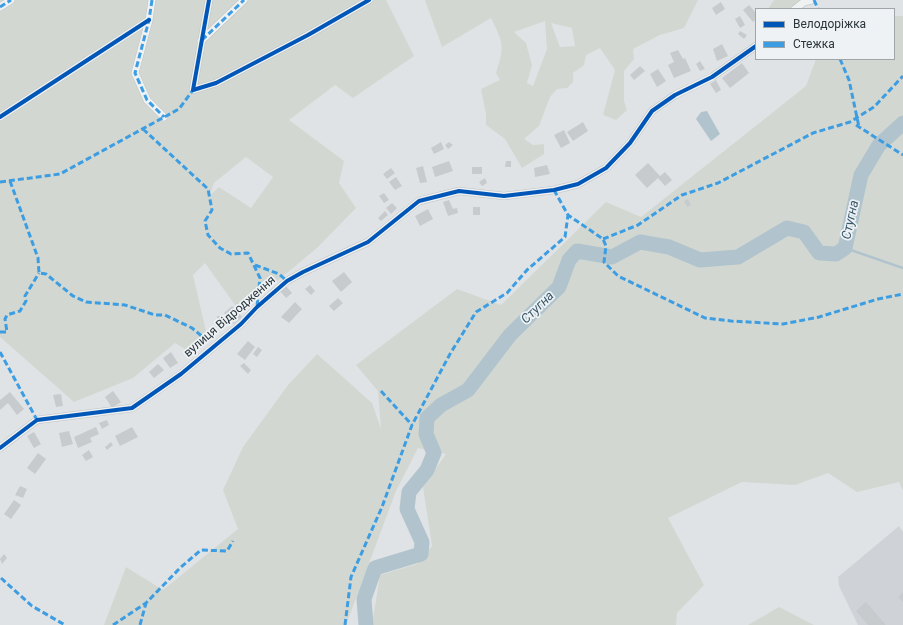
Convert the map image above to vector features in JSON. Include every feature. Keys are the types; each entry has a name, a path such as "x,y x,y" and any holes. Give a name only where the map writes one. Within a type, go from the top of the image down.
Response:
{"street":[{"path":"0,7 11,0"},
{"path":"152,0 149,20 135,73 147,100 164,117"},
{"path":"209,0 192,90 216,83 369,0"},
{"path":"201,41 244,0"},
{"path":"797,8 804,2 812,0"},
{"path":"0,117 149,20"},
{"name":"вулиця Відродження","path":"0,448 37,420 132,408 181,374 241,324 257,306 287,281 368,242 419,201 459,192 504,196 554,190 578,184 606,168 630,143 652,111 674,95 712,77 755,47"}],"shaded area":[{"path":"0,0 386,0 414,56 353,98 335,85 289,120 344,161 339,183 356,208 317,248 240,312 205,263 193,275 208,340 188,351 175,343 133,378 74,402 0,337","holes":["246,157 273,177 251,208 219,187 210,195 214,183"]},
{"path":"425,0 698,0 684,28 660,35 633,49 634,59 624,71 624,101 627,110 616,120 603,115 615,70 600,48 586,55 584,65 573,73 573,82 567,88 557,89 550,97 539,126 524,139 533,145 544,144 544,154 522,168 505,139 486,125 486,114 481,89 500,80 496,73 502,50 498,33 491,18 442,47","holes":["545,21 547,49 533,86 527,83 532,65 526,43 514,32","551,23 572,28 575,46 560,47"]},
{"path":"774,0 801,0 790,8 769,8"},
{"path":"895,16 903,16 903,491 899,482 857,492 828,473 795,485 742,482 668,518 704,585 677,613 676,625 372,625 380,575 417,564 432,546 423,487 446,454 418,448 396,491 346,625 104,625 126,567 163,590 238,529 223,490 243,447 288,385 317,354 372,403 381,429 378,391 356,365 457,289 501,305 606,202 641,217 806,86 816,60 895,60"},
{"path":"899,526 903,532 903,625 858,625 839,586 838,577"},
{"path":"779,607 814,625 748,625"}],"water":[{"path":"707,111 720,134 711,141 696,119 701,112"}],"building":[{"path":"721,2 725,9 716,15 712,8"},
{"path":"749,5 755,12 755,20 753,22 743,10"},
{"path":"740,16 745,25 740,28 735,19"},
{"path":"740,31 747,35 744,39 738,34"},
{"path":"722,44 728,56 717,61 713,49"},
{"path":"678,50 683,59 685,58 691,71 674,78 668,65 674,62 670,53"},
{"path":"700,61 705,69 700,71 696,64"},
{"path":"742,63 749,73 730,88 722,78"},
{"path":"640,66 645,71 634,80 630,75"},
{"path":"658,69 666,81 657,87 650,74"},
{"path":"716,80 721,90 716,93 710,84"},
{"path":"583,122 588,131 573,141 567,132"},
{"path":"564,130 570,143 561,148 554,135"},
{"path":"441,142 444,149 434,154 431,148"},
{"path":"449,142 453,145 448,149 445,145"},
{"path":"449,161 453,171 435,177 432,167"},
{"path":"506,161 511,161 511,167 505,167"},
{"path":"648,163 660,176 665,172 672,180 665,186 658,178 647,188 635,175"},
{"path":"547,165 550,174 535,177 534,168"},
{"path":"423,166 427,182 420,183 416,168"},
{"path":"472,167 482,167 482,174 472,174"},
{"path":"391,168 395,173 387,179 383,174"},
{"path":"396,177 402,186 395,190 389,182"},
{"path":"485,178 487,183 482,186 479,182"},
{"path":"384,193 389,200 384,203 379,196"},
{"path":"688,199 691,205 687,207 684,201"},
{"path":"449,200 453,209 457,208 458,213 448,216 443,202"},
{"path":"392,203 397,208 391,214 386,208"},
{"path":"473,207 480,207 480,215 473,215"},
{"path":"428,209 433,219 420,226 415,216"},
{"path":"385,211 388,215 381,221 378,218"},
{"path":"344,272 352,282 341,292 332,281"},
{"path":"310,285 315,291 311,295 305,289"},
{"path":"286,286 292,293 286,298 280,291"},
{"path":"338,298 343,303 334,311 329,306"},
{"path":"295,302 302,309 289,323 281,317"},
{"path":"232,306 242,317 234,324 224,313"},
{"path":"217,316 222,316 223,324 218,324"},
{"path":"248,341 255,347 245,360 237,354"},
{"path":"258,347 262,350 257,357 253,354"},
{"path":"171,352 178,363 170,368 163,358"},
{"path":"244,363 251,370 248,374 240,366"},
{"path":"158,364 164,370 154,378 149,372"},
{"path":"113,391 121,402 112,408 105,397"},
{"path":"10,392 24,409 17,415 8,403 0,410 0,400"},
{"path":"61,394 63,406 56,407 53,395"},
{"path":"107,420 109,425 102,429 99,423"},
{"path":"96,427 99,434 90,438 92,442 78,448 74,437"},
{"path":"132,427 138,437 120,446 115,436"},
{"path":"69,431 73,444 62,447 59,433"},
{"path":"34,432 41,444 34,448 27,436"},
{"path":"111,442 113,445 107,450 105,447"},
{"path":"89,450 93,457 86,461 82,455"},
{"path":"38,453 46,459 35,474 27,468"},
{"path":"20,486 27,489 23,498 15,495"},
{"path":"14,500 21,505 11,519 4,514"},
{"path":"4,554 7,558 2,564 0,559"},
{"path":"903,592 903,602 898,597"},
{"path":"866,602 886,625 868,625 856,611"}],"waterway":[{"name":"Стугна","path":"366,625 364,599 375,568 421,554 422,542 407,509 409,492 427,470 434,453 426,434 427,418 441,405 468,390 510,335 559,287 569,260 577,251 612,257 640,242 669,247 700,260 738,257 787,228 804,232 819,253 836,254 845,248 861,175 879,145 903,123"},
{"path":"845,248 903,268"}],"marked path":[{"path":"0,7 11,0"},
{"path":"152,0 149,20 135,73 147,100 164,117"},
{"path":"202,40 244,0"},
{"path":"814,0 818,8"},
{"path":"840,60 849,80 859,127"},
{"path":"603,239 638,225 682,195 718,183 813,133 850,122 874,107 903,76"},
{"path":"0,182 60,174 179,109 193,90"},
{"path":"856,125 903,155"},
{"path":"143,129 208,189 212,210 205,221 208,235 220,248 231,254 248,253 260,278 257,307"},
{"path":"10,181 38,258 39,273 46,274 73,296 86,302 125,305 155,315 165,315 192,328 204,338 210,338"},
{"path":"554,190 568,215 603,239 606,246 604,262 618,276 705,318 783,324 819,317 878,299 903,294"},
{"path":"345,625 351,577 382,507 412,425 450,354 476,312 507,293 527,270 565,237 568,215"},
{"path":"255,265 279,274 287,281"},
{"path":"0,332 7,332 5,319 7,315 20,311 26,301 25,296 39,273"},
{"path":"0,352 37,420"},
{"path":"381,391 412,425"},
{"path":"113,625 146,603 181,567 201,550 227,551 233,541"},
{"path":"1,578 32,606 65,625"},
{"path":"140,625 146,603"}],"cycle path":[{"path":"209,0 193,90 216,83 308,35 369,0"},
{"path":"0,117 149,20"},
{"path":"0,448 37,420 132,408 181,374 241,324 257,307 287,281 368,242 419,201 459,191 504,196 554,190 578,184 606,168 630,143 652,111 675,95 712,77 755,47"}]}
